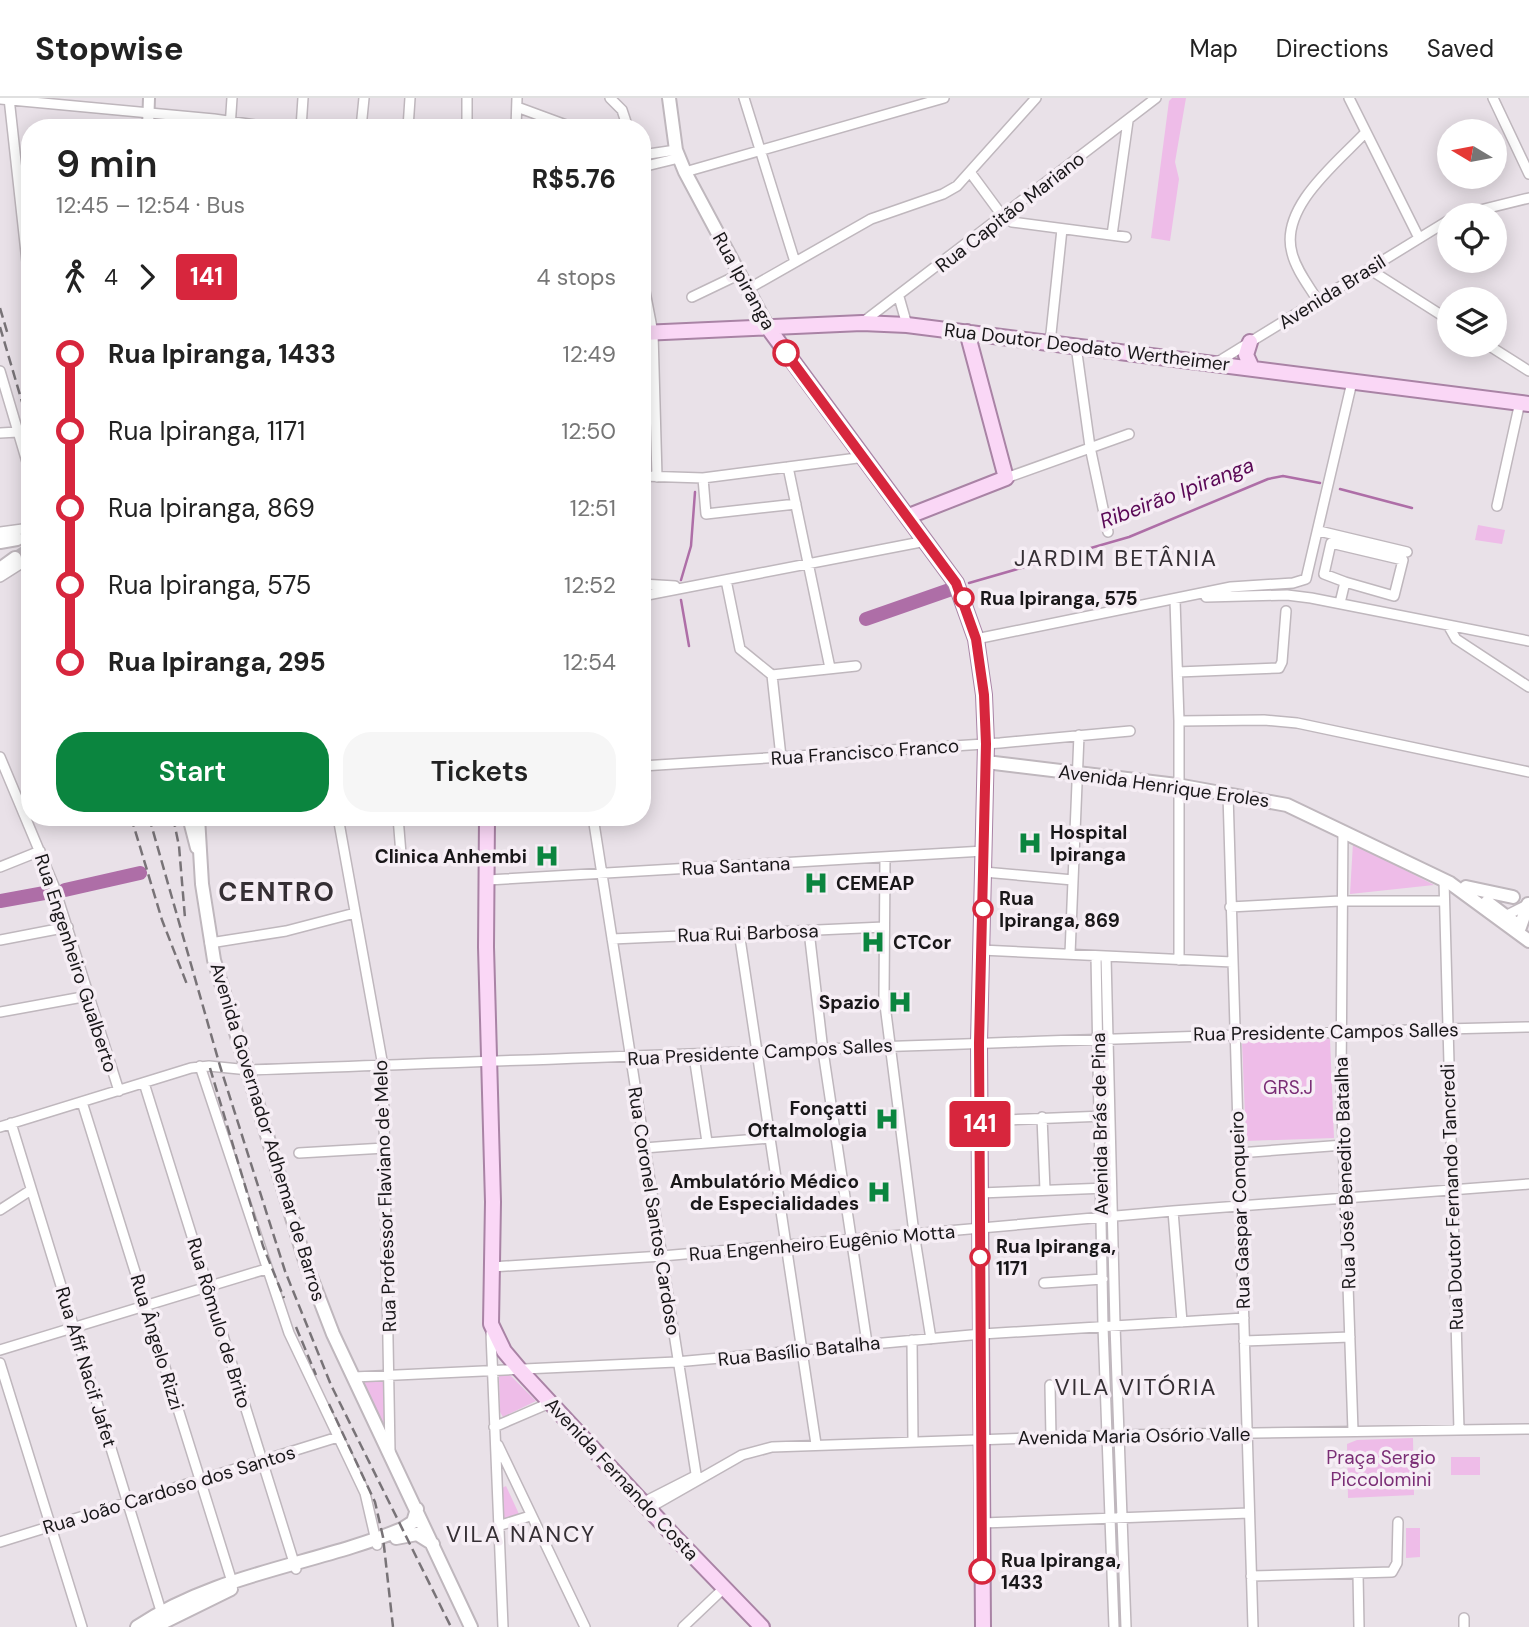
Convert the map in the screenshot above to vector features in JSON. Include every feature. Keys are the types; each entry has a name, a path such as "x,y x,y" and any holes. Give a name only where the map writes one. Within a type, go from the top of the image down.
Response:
{"main road":[{"name":"Rua Ipiranga","path":"669,98 678,154 685,172 769,329 956,583 976,639 983,683 986,744 979,1043 983,1627"},
{"name":"Rua Doutor Deodato Wertheimer","path":"651,333 862,323 907,325 1524,403"},
{"path":"909,516 1006,478 967,332"},
{"path":"1250,342 1245,355 1252,368"},
{"path":"0,542 16,539"},
{"path":"0,569 15,558"},
{"name":"Avenida Henrique Eroles","path":"986,762 1177,785 1287,805 1447,881 1502,918 1529,941"},
{"path":"198,826 200,861"},
{"path":"487,826 488,1062 493,1171 491,1324"},
{"name":"Avenida Governador Adhemar de Barros","path":"200,861 211,943 306,1264 354,1377 471,1627"},
{"name":"Avenida Henrique Eroles","path":"1447,881 1466,887 1482,904"},
{"path":"1466,887 1513,897"},
{"path":"1525,931 1529,902"},
{"name":"Avenida Henrique Eroles","path":"1502,918 1525,931"},
{"name":"Avenida Fernando Costa","path":"491,1324 504,1350 520,1370 723,1589 762,1627"},
{"path":"376,1542 409,1525 417,1509"},
{"path":"137,1627 161,1611 233,1585 376,1542 412,1533 424,1536 433,1544"},
{"path":"155,1627 233,1585"}],"street":[{"path":"148,119 149,98"},
{"path":"230,119 232,98"},
{"path":"301,119 303,98"},
{"path":"362,119 364,98"},
{"path":"409,119 410,98"},
{"path":"467,98 467,119"},
{"path":"610,98 622,110 625,119"},
{"path":"744,98 795,261"},
{"path":"685,172 942,98"},
{"path":"748,289 871,219 943,194 970,172 1036,98"},
{"name":"Rua Capitão Mariano","path":"862,323 1004,217 1156,98"},
{"path":"1349,98 1419,238"},
{"path":"1493,98 1529,174"},
{"path":"21,216 6,99 79,103 185,119"},
{"path":"517,102 554,119"},
{"path":"1112,235 1128,121"},
{"path":"1318,301 1292,255 1289,239 1292,226 1303,203 1366,132"},
{"path":"651,155 678,154"},
{"path":"651,164 678,154"},
{"path":"970,172 1004,217 1020,224 1126,237"},
{"path":"1507,204 1529,198"},
{"name":"Avenida Brasil","path":"1216,363 1437,227"},
{"path":"1050,343 1062,229"},
{"path":"1369,269 1437,312"},
{"path":"692,297 740,274"},
{"path":"899,297 907,325"},
{"path":"1076,346 1090,447 1108,532"},
{"path":"1507,357 1529,371"},
{"path":"0,371 21,442"},
{"path":"976,639 1231,587 1300,582 1309,574 1352,382"},
{"path":"651,391 657,477"},
{"path":"1497,506 1524,403"},
{"path":"0,433 18,432"},
{"path":"1006,478 1129,434"},
{"path":"651,477 703,478 865,457"},
{"path":"788,467 830,668"},
{"path":"703,478 706,514 796,504"},
{"path":"0,532 21,529"},
{"path":"1319,531 1407,552"},
{"path":"651,594 926,541"},
{"path":"1331,543 1403,560 1394,596 1345,582 1324,574 1331,543"},
{"path":"0,577 21,564"},
{"path":"726,580 740,649 772,675 781,757"},
{"path":"1340,603 1345,582"},
{"path":"651,585 689,587"},
{"path":"1177,599 1287,595 1529,641"},
{"path":"1177,599 1180,960"},
{"path":"1178,672 1279,668 1282,662 1286,611"},
{"path":"1448,625 1456,639 1529,687"},
{"path":"772,675 856,666"},
{"path":"1179,721 1264,720 1297,723 1529,772"},
{"name":"Rua Francisco Franco","path":"651,765 986,744 1130,731"},
{"path":"1070,954 1079,735"},
{"name":"Rua Engenheiro Gualberto","path":"0,757 4,778 21,812"},
{"name":"Rua Gaspar Conqueiro","path":"1228,793 1253,1627"},
{"name":"Rua Engenheiro Gualberto","path":"28,826 40,851 68,927 119,1091"},
{"name":"Avenida Governador Adhemar de Barros","path":"190,826 200,861"},
{"name":"Rua Professor Flaviano de Melo","path":"340,826 383,1066 391,1377 390,1452"},
{"path":"399,826 401,854"},
{"name":"Rua Coronel Santos Cardoso","path":"594,826 662,1256 676,1362 698,1477"},
{"name":"Rua José Benedito Batalha","path":"1343,831 1340,1032 1353,1431"},
{"path":"0,867 40,851"},
{"name":"Rua Santana","path":"488,880 984,851"},
{"path":"885,858 882,975 914,1233 931,1339"},
{"path":"984,872 1073,880"},
{"name":"Rua Doutor Fernando Tancredi","path":"1447,881 1444,901 1459,1430"},
{"path":"1482,904 1513,897 1529,902"},
{"path":"1230,907 1340,901 1444,901"},
{"path":"1502,918 1529,902"},
{"path":"211,943 286,931 355,913"},
{"path":"0,940 68,927"},
{"name":"Rua Rui Barbosa","path":"612,939 884,927"},
{"path":"809,930 823,1051 867,1343"},
{"path":"739,932 816,1444"},
{"path":"981,950 1232,962"},
{"name":"Avenida Brás de Pina","path":"1101,957 1108,1037 1101,1188 1114,1627"},
{"name":"Avenida Brás de Pina","path":"1101,957 1097,1038 1114,1218 1115,1325 1126,1627"},
{"path":"0,1012 88,996"},
{"name":"Rua Presidente Campos Salles","path":"0,1127 200,1066 249,1070 694,1056 1108,1037 1529,1027"},
{"path":"694,1056 706,1142"},
{"path":"200,1066 232,1169 289,1333 365,1493 376,1542"},
{"name":"Rua Rômulo de Brito","path":"144,1083 295,1566"},
{"name":"Rua Ângelo Rizzi","path":"82,1102 233,1585"},
{"path":"980,1121 1105,1116"},
{"path":"1042,1117 1045,1191"},
{"name":"Rua Afif Nacif Jafet","path":"11,1123 161,1611"},
{"path":"644,1148 770,1138"},
{"path":"1238,1153 1344,1145"},
{"path":"299,1153 385,1148"},
{"name":"Rua Engenheiro Eugênio Motta","path":"492,1267 662,1256 1174,1211 1529,1184"},
{"path":"980,1194 1112,1187"},
{"path":"0,1210 31,1190"},
{"path":"1174,1211 1182,1322"},
{"path":"1103,1263 1114,1263"},
{"path":"0,1350 266,1269"},
{"path":"1044,1283 1103,1279"},
{"name":"Rua Basílio Batalha","path":"354,1377 676,1362 982,1334 1244,1318"},
{"path":"491,1324 503,1627"},
{"path":"1244,1341 1350,1337"},
{"path":"912,1340 913,1441"},
{"path":"0,1363 82,1627"},
{"path":"1050,1385 1051,1438"},
{"path":"495,1427 552,1402"},
{"name":"Avenida Maria Osório Valle","path":"646,1505 753,1451 816,1444 1120,1435 1529,1429"},
{"name":"Rua João Cardoso dos Santos","path":"0,1542 338,1437"},
{"path":"495,1440 585,1627"},
{"path":"982,1523 1249,1513"},
{"path":"498,1526 530,1516"},
{"path":"1251,1576 1358,1574 1394,1570 1398,1522"},
{"path":"1111,1565 1123,1564"},
{"path":"1358,1574 1359,1627"},
{"path":"683,1627 723,1589"},
{"path":"1113,1601 1125,1601"}],"green space":[{"path":"1172,98 1186,98 1175,162 1179,179 1170,241 1151,238 1169,101"},
{"path":"1478,525 1505,530 1502,544 1475,540"},
{"path":"1353,843 1434,885 1350,894"},
{"name":"GRS.J","path":"1330,1039 1334,1138 1246,1141 1242,1041"},
{"path":"509,1374 536,1401 503,1417 500,1412 499,1376"},
{"path":"389,1381 386,1432 361,1382"},
{"name":"Praça Sergio Piccolomini","path":"1413,1438 1414,1495 1348,1498 1347,1444 1357,1440"},
{"path":"1451,1457 1480,1457 1480,1475 1451,1475"},
{"path":"506,1486 519,1514 503,1519 500,1516 502,1488"},
{"path":"1406,1528 1420,1528 1420,1557 1406,1558"}],"waterway":[{"name":"Ribeirão Ipiranga","path":"969,583 1129,537 1268,479 1283,476 1320,483"},
{"path":"1340,489 1412,508"},
{"path":"681,580 691,546 695,492"},
{"name":"Ribeirão Ipiranga","path":"866,619 952,589"},
{"path":"681,600 689,646"},
{"path":"65,890 140,873"},
{"path":"0,901 50,892"}],"tunnel":[{"path":"17,539 21,538"},
{"path":"15,558 21,554"}],"railway":[{"path":"0,308 8,335"},
{"path":"0,327 21,398"},
{"path":"134,826 162,920 188,987"},
{"path":"152,826 220,1066 285,1271 331,1385 451,1627"},
{"path":"175,826 185,918"},
{"path":"210,1068 263,1246 284,1298"},
{"path":"296,1327 316,1375"},
{"path":"329,1404 375,1502 383,1537 393,1627"}],"bus line":[{"name":"141","path":"786,353 877,472 956,583 967,606 976,639 984,695 986,762 979,1043 982,1571"}],"place":[{"name":"Rua Ipiranga, 575","path":"964,598"},
{"name":"Hospital Ipiranga","path":"1030,843"},
{"name":"Clinica Anhembi","path":"547,856"},
{"name":"CEMEAP","path":"816,883"},
{"name":"Rua Ipiranga, 869","path":"983,909"},
{"name":"CTCor","path":"873,942"},
{"name":"Spazio","path":"900,1002"},
{"name":"Fonçatti Oftalmologia","path":"887,1119"},
{"name":"Ambulatório Médico de Especialidades","path":"879,1192"},
{"name":"Rua Ipiranga, 1171","path":"980,1257"},
{"name":"Rua Ipiranga, 1433","path":"982,1571"}],"district":[{"name":"JARDIM BETÂNIA","path":"1116,558"},
{"name":"CENTRO","path":"277,892"},
{"name":"VILA VITÓRIA","path":"1136,1387"},
{"name":"VILA NANCY","path":"521,1534"}]}
